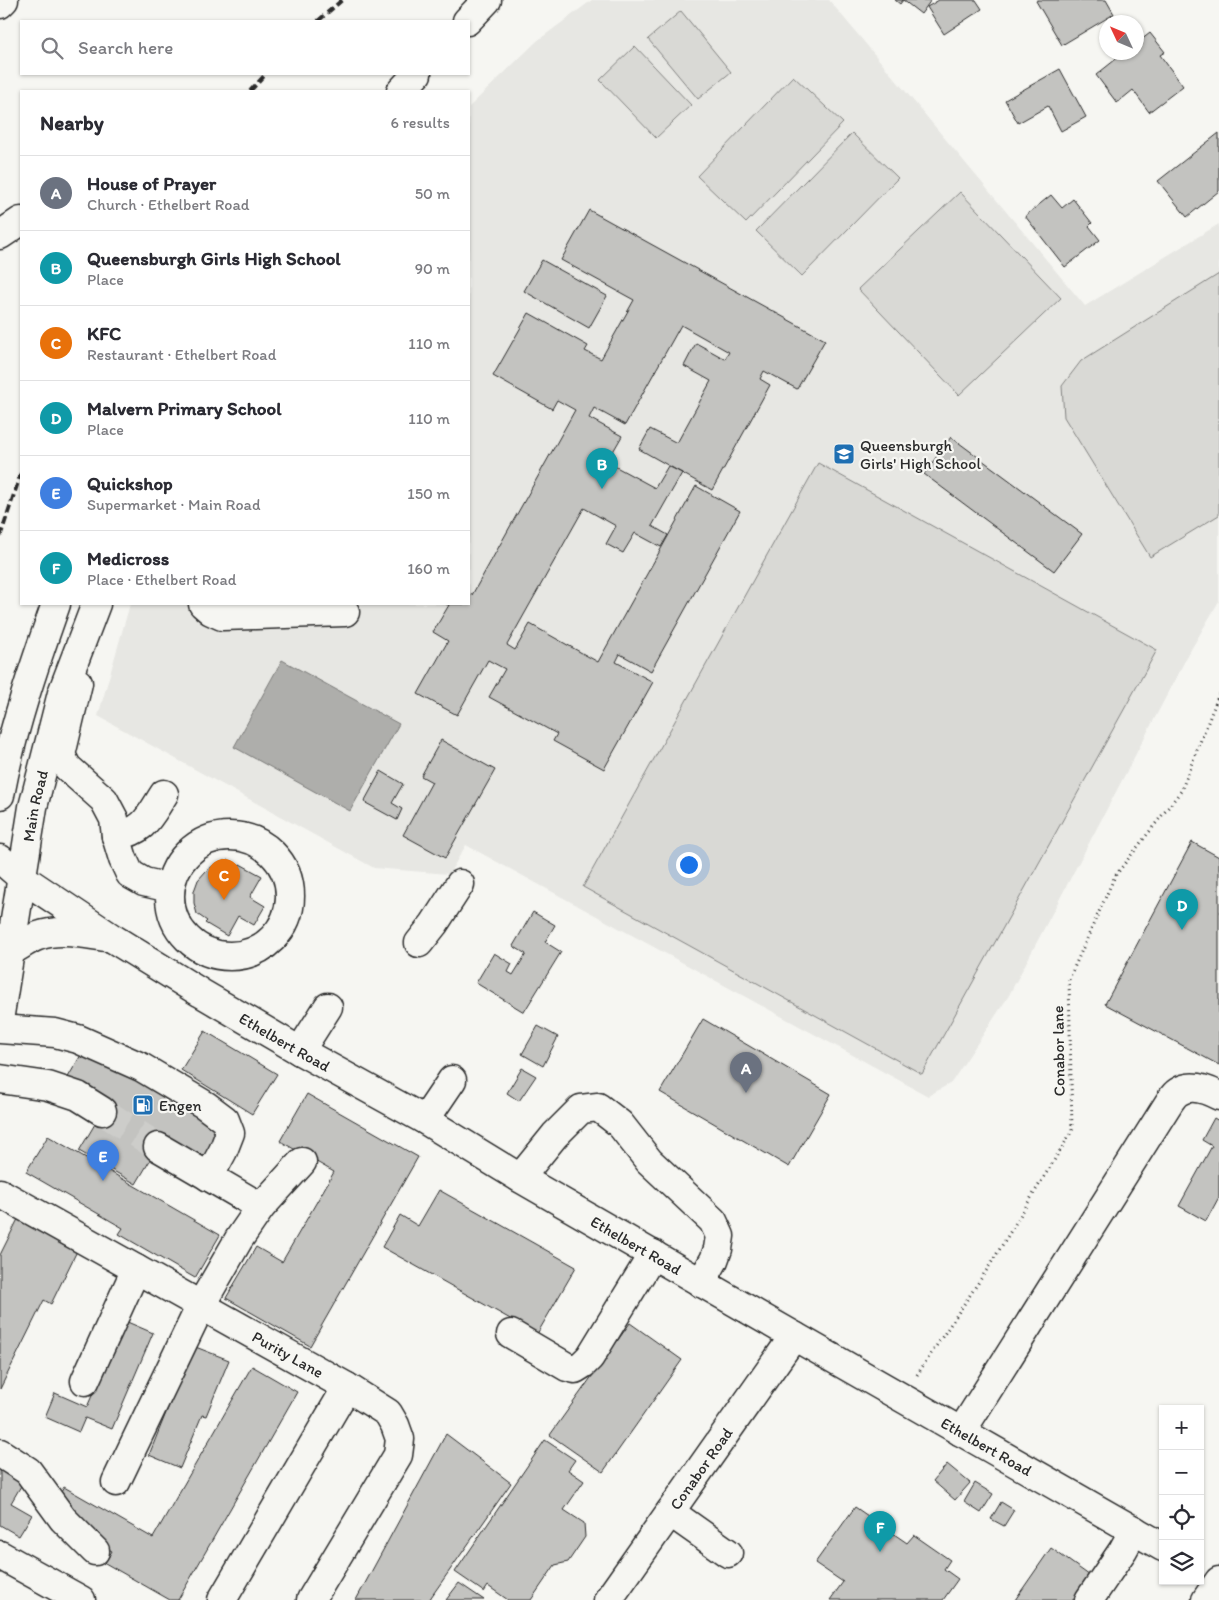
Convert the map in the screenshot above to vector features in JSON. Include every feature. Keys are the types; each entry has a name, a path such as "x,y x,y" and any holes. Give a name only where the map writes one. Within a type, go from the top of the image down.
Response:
{"main road":[{"path":"0,4 4,0"},
{"path":"468,20 487,0"},
{"path":"402,90 416,75"},
{"path":"0,235 20,222"},
{"path":"0,795 4,773 33,669 56,605"},
{"path":"96,605 61,754 67,767 104,800 114,819 116,836 130,874 144,882 170,888"},
{"name":"Main Road","path":"0,1014 33,807 62,693 96,605"},
{"path":"204,605 222,616 345,612"},
{"path":"116,836 136,830 146,822 164,794"},
{"path":"226,836 242,837 258,842 282,864 289,884 290,905 283,925 270,941 252,952 231,956 222,955 210,953 192,944 178,928 170,909 170,888 174,872 183,858 195,846 210,839 226,836"},
{"name":"Ethelbert Road","path":"0,859 21,877 112,938 300,1051 425,1120 520,1178 701,1283 1159,1545"},
{"path":"419,943 460,884"},
{"name":"Ethelbert Road","path":"11,951 38,936 54,932 71,932 112,938"},
{"path":"202,993 222,955"},
{"path":"300,1051 328,1007"},
{"path":"0,1029 56,1033 78,1039 141,1068 205,1105 225,1120 230,1133 209,1177"},
{"path":"0,1079 48,1086 78,1096 102,1112"},
{"path":"425,1120 452,1080"},
{"path":"961,1432 1170,1101 1178,1092 1188,1088 1206,1089 1219,1096"},
{"path":"520,1178 555,1135 581,1109 598,1107 620,1124 649,1160 713,1221 720,1236 718,1249 701,1283"},
{"path":"158,1147 261,1207"},
{"path":"116,1482 201,1305 239,1239 261,1207 302,1162"},
{"name":"Purity Lane","path":"0,1192 388,1413 400,1439 398,1455 311,1600"},
{"path":"511,1334 567,1368 574,1369 583,1364 590,1357 653,1254"},
{"path":"84,1381 136,1269"},
{"name":"Conabor Road","path":"608,1600 794,1336"},
{"path":"222,1600 347,1388"},
{"path":"0,1453 28,1472 63,1519 95,1551"},
{"path":"670,1512 728,1553"},
{"path":"1088,1600 1123,1550 1134,1530"},
{"path":"0,1554 81,1600"},
{"path":"1204,1571 1219,1580 1206,1600"}],"path":[{"name":"Conabor lane","path":"901,1398 990,1264 1072,1131 1068,979 1115,876 1181,791 1219,694"}],"shaded area":[{"name":"Queensburgh Girls' High School","path":"592,0 829,0 1085,306 1219,224 1219,601 1189,653 1008,997 951,1083 928,1096 466,845 449,874 374,868 98,716 130,605 470,605 470,106 537,41"},
{"path":"681,11 731,72 698,99 648,39"},
{"path":"635,46 691,105 656,138 600,80"},
{"path":"793,76 843,123 746,223 697,176"},
{"path":"852,133 898,178 802,276 756,231"},
{"path":"960,192 1061,298 959,395 858,289"},
{"path":"1219,274 1219,515 1150,557 1064,417 1062,386 1081,361"},
{"path":"818,463 1157,650 922,1074 583,887"},
{"path":"282,660 399,724 350,811 234,747"}],"building":[{"path":"895,0 903,0 900,4"},
{"path":"903,0 931,0 921,14"},
{"path":"939,0 976,0 982,9 944,34 927,7"},
{"path":"1106,0 1114,14 1099,15 1099,23 1062,45 1036,1"},
{"path":"1150,33 1165,52 1160,55 1183,86 1149,112 1133,90 1117,103 1096,75 1115,60 1144,60 1144,38"},
{"path":"1060,69 1086,117 1061,131 1048,106 1018,123 1005,100"},
{"path":"1219,133 1219,191 1187,217 1158,181"},
{"path":"1051,195 1062,208 1073,199 1092,223 1089,226 1100,240 1065,267 1025,216"},
{"path":"589,210 825,340 797,389 764,371 760,379 770,385 712,490 682,473 652,526 668,535 661,547 635,533 623,553 606,544 616,526 584,508 507,645 515,650 530,624 598,662 696,486 740,511 651,671 620,654 616,662 653,682 604,769 553,741 557,734 489,697 505,669 488,660 457,715 418,694 448,641 433,632 449,605 470,605 470,594 472,595 575,410 557,400 552,409 493,376 529,313 588,346 585,351 601,359 634,300 561,260","holes":["681,325 729,352 725,359 696,343 684,366 711,381 677,443 650,429 639,449 680,472 668,466 655,488 607,462 622,436 589,418 594,408 625,425"]},
{"path":"542,260 607,296 589,328 524,291"},
{"path":"951,437 1082,534 1054,571 924,474"},
{"path":"441,740 495,770 445,858 403,835 432,782 421,776"},
{"path":"381,771 403,784 392,803 402,809 397,820 364,802"},
{"path":"1192,842 1219,857 1219,1065 1105,1004"},
{"path":"228,860 238,867 240,864 262,876 250,897 265,906 254,925 238,916 227,936 205,923 207,921 197,914 194,903 194,891 198,880 206,871 216,864"},
{"path":"533,912 555,925 545,942 561,952 524,1012 476,983 494,953 512,964 508,972 513,975 526,954 513,946"},
{"path":"703,1019 831,1094 789,1167 660,1092"},
{"path":"538,1026 558,1037 543,1066 522,1054"},
{"path":"205,1031 277,1074 252,1114 181,1070"},
{"path":"85,1048 223,1128 206,1158 165,1135 136,1184 79,1151 108,1102 67,1079"},
{"path":"522,1068 536,1076 519,1101 507,1093"},
{"path":"307,1094 418,1157 310,1346 226,1298 256,1247 282,1262 334,1172 280,1141"},
{"path":"1214,1118 1219,1121 1219,1197 1206,1221 1179,1206 1212,1146 1202,1140"},
{"path":"48,1136 220,1235 195,1278 119,1234 123,1228 26,1172"},
{"path":"439,1190 576,1267 537,1334 382,1247 400,1215 418,1226"},
{"path":"18,1219 78,1249 51,1304 44,1300 0,1389 0,1255"},
{"path":"125,1321 153,1333 112,1429 85,1418 79,1432 45,1417 55,1393 87,1407"},
{"path":"630,1323 682,1360 603,1472 550,1435"},
{"path":"193,1346 229,1360 206,1416 202,1415 180,1468 149,1455"},
{"path":"252,1366 297,1392 178,1600 170,1600 105,1563 112,1551 91,1539 95,1532 69,1517 74,1509 57,1499 64,1487 153,1538"},
{"path":"446,1434 511,1483 429,1600 356,1600"},
{"path":"545,1440 575,1460 568,1470 584,1481 564,1510 584,1523 585,1537 568,1562 555,1565 531,1600 508,1600 488,1586 484,1592 455,1572"},
{"path":"947,1464 970,1483 955,1500 933,1481"},
{"path":"0,1465 25,1479 11,1503 32,1515 19,1536 0,1525"},
{"path":"975,1483 993,1494 981,1513 964,1502"},
{"path":"1001,1502 1014,1510 1004,1526 991,1519"},
{"path":"855,1507 907,1543 914,1535 950,1560 944,1569 958,1579 943,1600 830,1600 843,1582 815,1563"},
{"path":"1051,1548 1093,1578 1077,1600 1015,1600"},
{"path":"459,1583 484,1600 446,1600"}],"tunnel":[{"path":"102,1111 158,1147"}],"railway":[{"path":"319,20 342,0"},
{"path":"251,90 265,75"},
{"path":"0,537 20,476"}],"place":[{"name":"Queensburgh Girls' High School","path":"844,454"},
{"name":"Queensburgh Girls High School","path":"602,489"},
{"name":"KFC","path":"224,900"},
{"name":"Malvern Primary School","path":"1182,930"},
{"name":"House of Prayer","path":"746,1093"},
{"name":"Engen","path":"143,1105"},
{"name":"Quickshop","path":"103,1181"},
{"name":"Medicross","path":"880,1552"}]}
